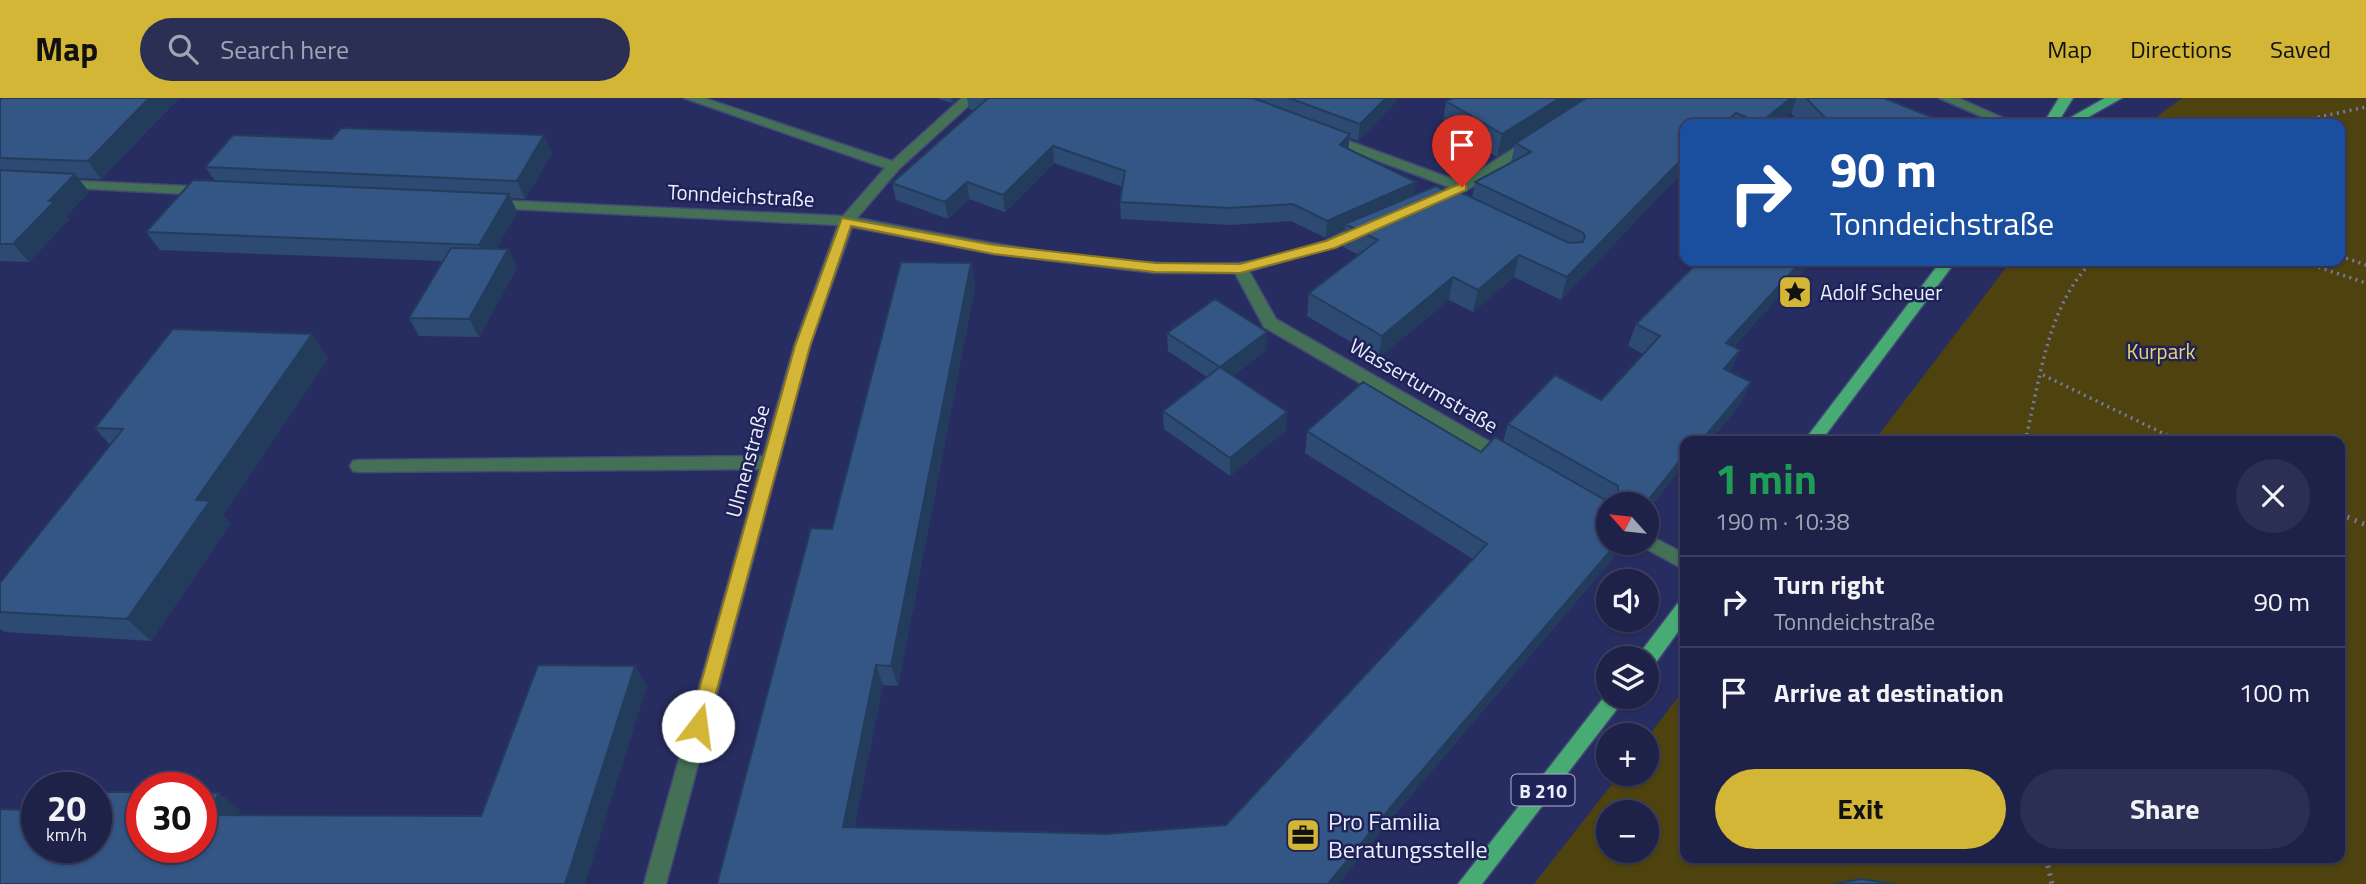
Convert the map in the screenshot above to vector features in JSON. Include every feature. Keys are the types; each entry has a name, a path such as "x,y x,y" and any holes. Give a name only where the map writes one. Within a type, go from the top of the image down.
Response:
{"main road":[{"path":"2053,119 2066,98"},
{"path":"2075,119 2115,98"},
{"path":"1816,436 1944,266"},
{"path":"1657,646 1680,615"},
{"name":"B 210","path":"1469,884 1607,709"}],"street":[{"path":"691,98 894,166"},
{"name":"Ulmenstraße","path":"655,884 802,346 847,220 894,166 970,98"},
{"path":"1946,98 1998,119"},
{"path":"1313,132 1462,187"},
{"path":"1414,208 1462,187 1550,132"},
{"path":"42,183 222,191"},
{"path":"1438,197 1462,209"},
{"name":"Tonndeichstraße","path":"472,203 847,220 994,250 1155,268 1240,268 1330,244 1378,223"},
{"name":"Wasserturmstraße","path":"1240,268 1270,323 1524,470"},
{"path":"359,466 771,462"},
{"path":"1659,548 1680,560"}],"path":[{"path":"2310,119 2366,107"},
{"path":"2345,258 2366,265"},
{"path":"2026,436 2061,306 2084,266"},
{"path":"2315,266 2366,283"},
{"path":"2043,376 2169,436"},
{"path":"2345,516 2366,526"},
{"path":"2047,863 2052,884"}],"green space":[{"name":"Kurpark","path":"2182,98 2366,98 2366,884 1534,884 1596,805 1596,863 1659,863 1659,800 1600,800 1611,786 1659,786 1658,723 1680,695 1680,863 2345,863 2345,436 1878,436 2007,266 2345,266 2345,119 2154,119"}],"building":[{"path":"2,98 149,98 88,161 0,158"},
{"path":"984,98 1253,98 1350,134 1340,145 1416,182 1327,221 1293,204 1231,208 1120,202 1125,171 1053,146 1003,195 967,182 945,202 892,183 987,99"},
{"path":"1289,98 1386,98 1360,124"},
{"path":"1453,98 1560,98 1502,134 1446,101"},
{"path":"1586,98 1791,98 1765,119 1750,119 1736,113 1729,119 1680,119 1680,162 1567,277 1519,255 1478,290 1453,277 1382,336 1309,293 1378,240 1345,224 1436,186 1452,194 1458,191 1569,243 1583,242 1585,236 1582,232 1475,182 1531,152 1516,143"},
{"path":"1806,98 1884,98 1934,118 1933,119 1826,119"},
{"path":"341,128 544,135 517,181 205,167 233,135 332,139"},
{"path":"0,170 75,174 49,201 55,201 13,244 0,244"},
{"path":"193,180 509,194 479,245 146,232"},
{"path":"451,248 508,249 469,319 409,318"},
{"path":"901,262 971,263 891,666 876,665 843,827 1105,834 1226,825 1487,544 1307,431 1363,382 1481,452 1495,437 1596,495 1596,555 1607,555 1328,884 717,884 811,528 832,529"},
{"path":"1694,266 1797,266 1726,343 1740,350 1724,369 1751,382 1705,436 1680,436 1680,460 1655,492 1618,492 1618,486 1508,424 1555,375 1601,400 1660,336 1636,324"},
{"path":"1215,299 1267,332 1220,367 1167,333"},
{"path":"173,329 312,334 196,500 210,501 127,619 0,612 0,583 123,429 95,428"},
{"path":"1220,367 1287,412 1230,458 1163,411"},
{"path":"538,665 635,666 565,884 0,884 0,809 21,810 21,863 112,863 112,792 126,792 126,863 217,863 217,815 481,816"},
{"path":"1861,879 1895,884 1833,884"}],"place":[{"name":"Adolf Scheuer","path":"1795,292"},
{"name":"Pro Familia Beratungsstelle","path":"1303,835"}],"route":[{"path":"698,726 802,346 847,220 994,250 1155,268 1240,268 1330,244 1462,187"}]}
